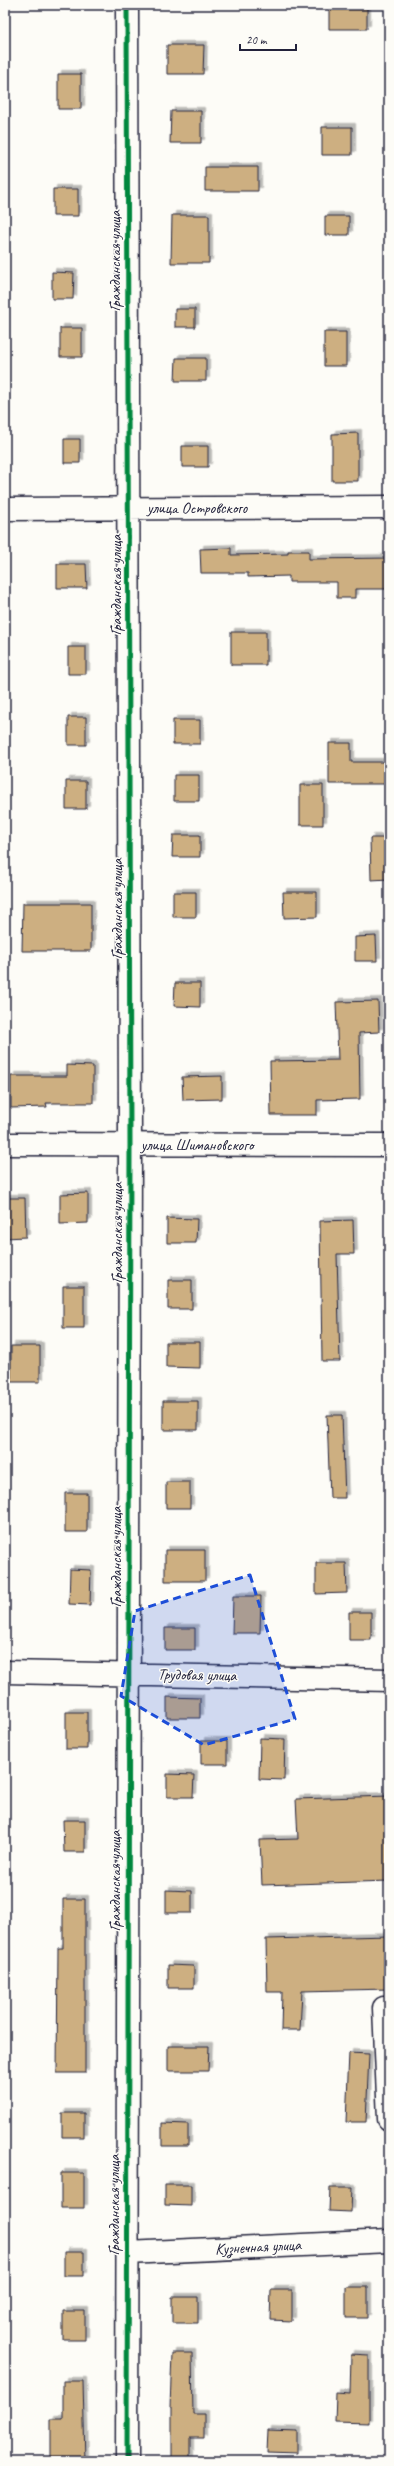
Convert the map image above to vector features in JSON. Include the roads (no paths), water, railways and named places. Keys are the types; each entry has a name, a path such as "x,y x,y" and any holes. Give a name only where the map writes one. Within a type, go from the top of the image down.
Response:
{"street":[{"name":"Гражданская улица","path":"126,2461 130,1144 127,5"},
{"name":"улица Островского","path":"5,509 389,507"},
{"name":"улица Шимановского","path":"5,1144 389,1145"},
{"name":"Трудовая улица","path":"5,1672 129,1673 389,1680"},
{"path":"384,2008 389,2119"},
{"name":"Кузнечная улица","path":"127,2253 389,2242"}]}
